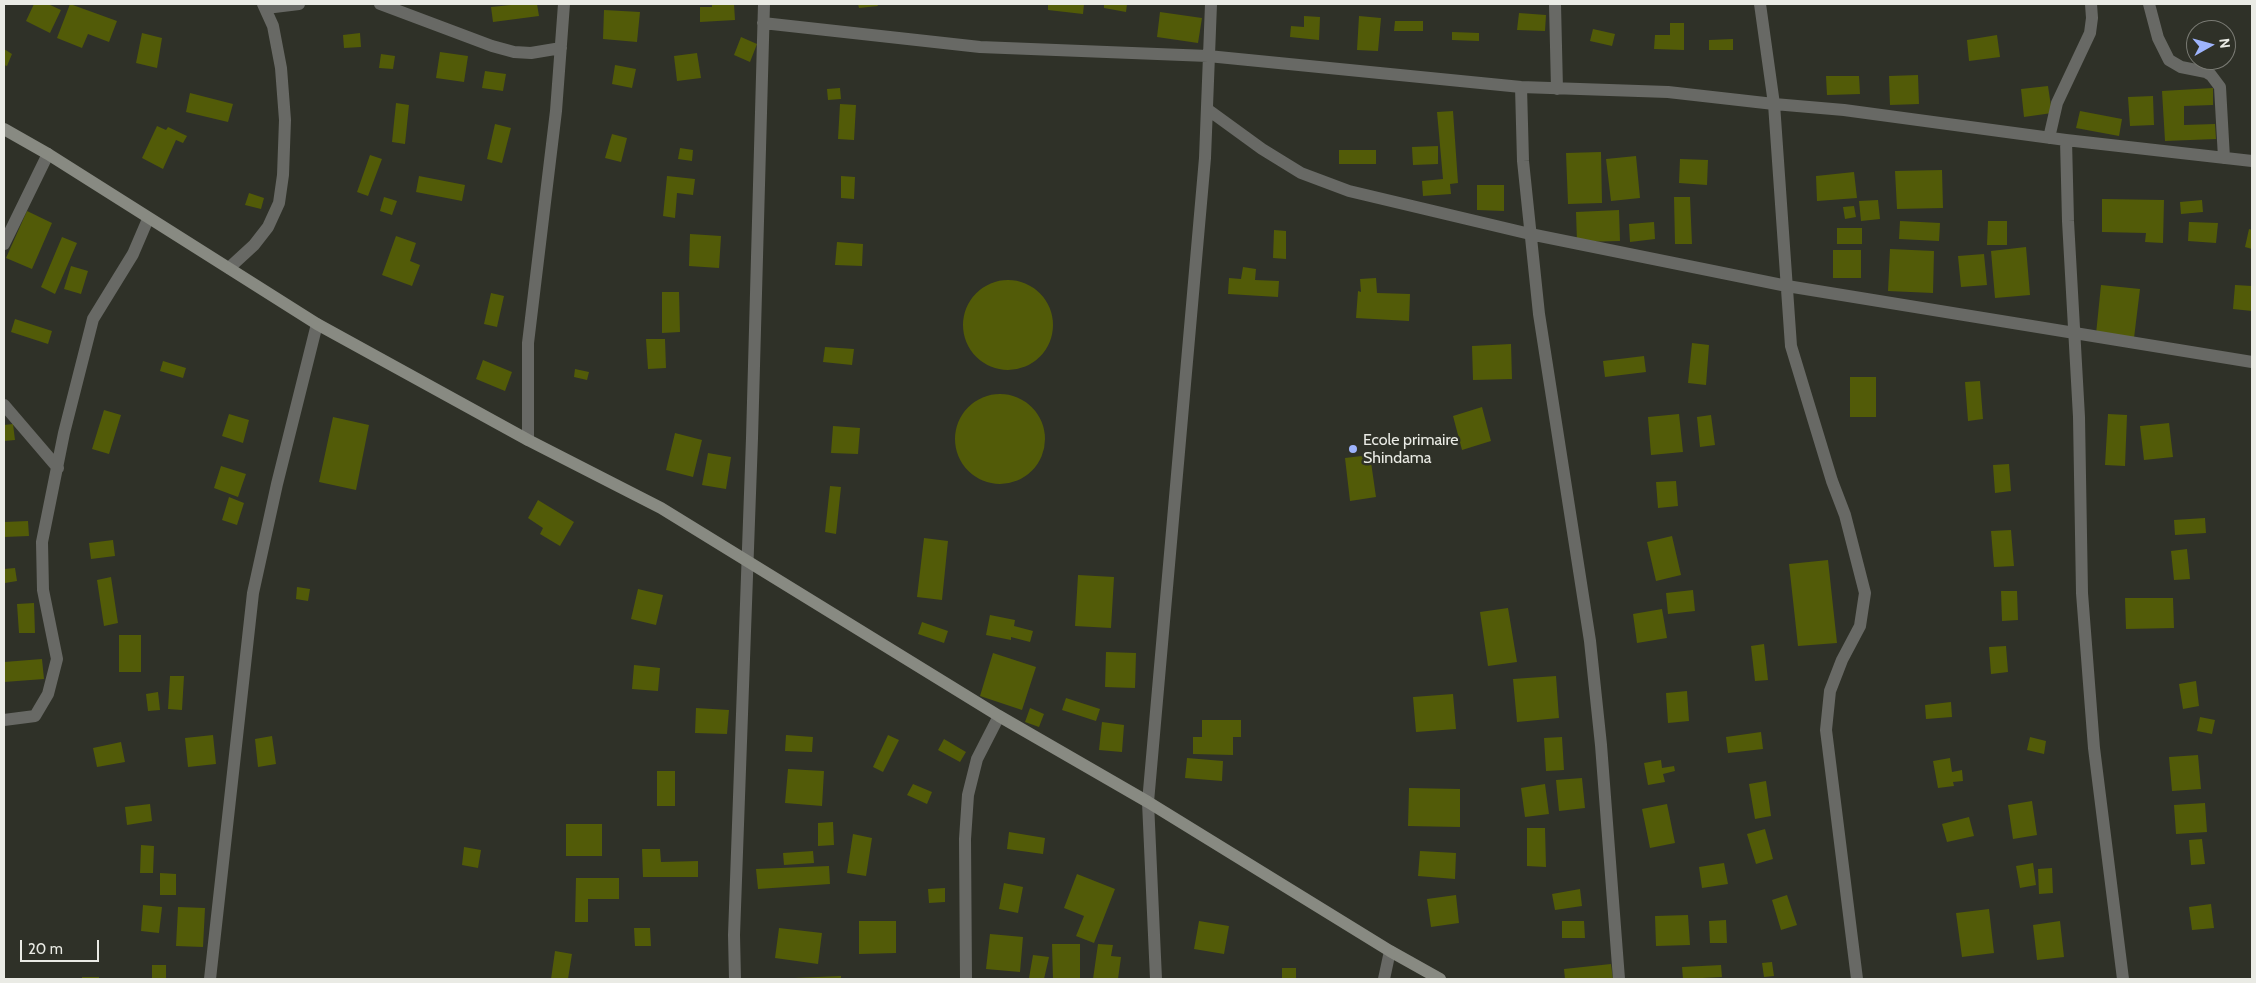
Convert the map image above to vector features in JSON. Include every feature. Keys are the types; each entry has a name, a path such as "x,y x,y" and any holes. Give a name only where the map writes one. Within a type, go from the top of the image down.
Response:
{"street":[{"path":"229,268 254,245 268,226 279,203 283,175 285,136 284,94 274,26 265,5 299,4"},
{"path":"380,4 492,46 514,52 531,53 561,48"},
{"path":"528,440 528,343 555,120 564,4"},
{"path":"735,979 734,917 764,4"},
{"path":"1156,979 1148,802 1205,158 1211,4"},
{"path":"1555,4 1557,89"},
{"path":"1760,4 1774,104 1791,346 1832,481 1845,515 1865,593 1860,626 1842,660 1830,691 1826,730 1857,979"},
{"path":"2049,138 2057,104 2090,33 2091,4"},
{"path":"2149,4 2158,38 2169,60 2181,68 2206,72 2220,86 2224,158"},
{"path":"763,23 980,47 1208,56 1521,87 1668,92 1844,110 2049,138 2252,161"},
{"path":"1521,87 1523,161 1539,314 1592,660 1602,745 1619,979"},
{"path":"1207,109 1262,149 1302,173 1349,191 1530,234 1787,286 2252,362"},
{"path":"4,129 48,154 148,219 317,324 528,440 661,508 1000,716 1148,802 1390,951 1440,979"},
{"path":"2066,140 2068,221 2079,417 2082,593 2094,748 2123,979"},
{"path":"4,244 48,154"},
{"path":"4,720 35,716 48,694 57,659 43,590 42,542 64,433 93,319 133,254 148,219"},
{"path":"210,979 253,593 277,484 317,324"},
{"path":"4,405 58,468"},
{"path":"966,979 965,839 968,794 977,758 1000,716"},
{"path":"1384,979 1390,951"}],"building":[{"path":"34,4 48,4 61,10 50,33 26,21"},
{"path":"70,4 117,21 109,42 88,34 82,48 57,38"},
{"path":"537,4 539,16 493,22 491,7"},
{"path":"712,4 734,4 735,20 700,22 700,7 712,7"},
{"path":"858,4 877,4 878,6 859,8"},
{"path":"1048,4 1084,4 1083,14 1048,10"},
{"path":"1104,4 1127,4 1126,12 1104,8"},
{"path":"604,10 640,12 637,42 603,39"},
{"path":"1160,12 1202,18 1198,43 1157,37"},
{"path":"1519,13 1546,15 1545,31 1517,30"},
{"path":"1304,16 1320,17 1319,40 1290,37 1291,26 1304,27"},
{"path":"1359,16 1381,18 1378,51 1357,50"},
{"path":"1395,21 1423,21 1423,31 1394,31"},
{"path":"1670,23 1684,23 1684,50 1654,49 1655,35 1670,35"},
{"path":"1593,29 1615,34 1612,46 1590,41"},
{"path":"1452,32 1479,33 1479,41 1452,40"},
{"path":"142,33 162,38 157,68 136,63"},
{"path":"360,33 361,47 344,48 343,35"},
{"path":"1997,35 2000,57 1969,61 1967,40"},
{"path":"741,37 757,44 750,62 734,55"},
{"path":"1733,39 1733,50 1709,50 1709,40"},
{"path":"4,49 12,54 7,66 4,65"},
{"path":"440,52 468,56 464,82 436,78"},
{"path":"697,53 701,78 677,81 674,56"},
{"path":"381,54 395,56 393,69 379,68"},
{"path":"615,65 636,69 632,88 612,84"},
{"path":"485,71 506,74 503,91 482,88"},
{"path":"1918,75 1919,104 1890,105 1889,76"},
{"path":"1826,76 1859,76 1860,94 1827,95"},
{"path":"2048,86 2052,113 2024,117 2021,89"},
{"path":"840,88 841,99 828,100 827,89"},
{"path":"2213,88 2213,105 2184,106 2184,125 2215,124 2216,139 2165,141 2162,91"},
{"path":"190,93 233,104 228,122 186,112"},
{"path":"2153,96 2154,125 2130,126 2128,97"},
{"path":"396,103 409,105 405,144 392,142"},
{"path":"840,104 856,105 854,140 838,139"},
{"path":"1453,111 1458,183 1450,184 1451,194 1423,196 1422,181 1443,179 1437,112"},
{"path":"2080,111 2122,119 2119,136 2076,128"},
{"path":"495,124 511,128 502,163 487,159"},
{"path":"157,126 166,130 168,127 187,136 183,143 176,140 163,169 142,158"},
{"path":"612,134 627,138 621,162 605,158"},
{"path":"1438,146 1438,164 1413,165 1412,147"},
{"path":"680,148 693,150 692,161 678,159"},
{"path":"1339,150 1376,150 1376,164 1339,164"},
{"path":"1601,152 1602,203 1568,204 1566,153"},
{"path":"370,155 382,159 368,196 357,192"},
{"path":"1636,156 1640,198 1611,201 1606,159"},
{"path":"1680,159 1708,160 1707,185 1679,183"},
{"path":"1942,170 1943,208 1897,209 1895,171"},
{"path":"1854,172 1857,198 1817,201 1816,176"},
{"path":"419,176 465,185 462,201 416,192"},
{"path":"667,176 695,179 693,195 677,193 675,218 663,216"},
{"path":"841,176 855,177 854,199 841,198"},
{"path":"1477,185 1504,185 1504,211 1477,210"},
{"path":"249,193 264,198 261,209 245,205"},
{"path":"384,197 397,201 392,215 380,211"},
{"path":"1674,197 1690,197 1692,244 1675,244"},
{"path":"2102,199 2164,200 2163,243 2145,242 2146,233 2102,232"},
{"path":"1878,200 1880,219 1861,221 1859,201"},
{"path":"2202,200 2203,212 2181,214 2180,202"},
{"path":"1854,206 1856,217 1845,219 1843,207"},
{"path":"1619,210 1620,241 1577,242 1576,212"},
{"path":"27,211 52,223 32,269 6,258"},
{"path":"1900,221 1940,223 1939,241 1899,239"},
{"path":"1988,221 2007,221 2007,245 1987,245"},
{"path":"1654,222 1655,239 1630,242 1629,224"},
{"path":"2189,222 2218,223 2216,243 2188,241"},
{"path":"1837,228 1862,228 1862,244 1837,244"},
{"path":"2249,229 2252,230 2252,249 2245,247"},
{"path":"1274,230 1286,231 1286,259 1273,258"},
{"path":"690,234 721,236 719,268 689,266"},
{"path":"396,236 416,243 410,261 420,265 412,286 382,275"},
{"path":"62,237 77,243 55,294 41,287"},
{"path":"837,242 863,244 862,266 835,265"},
{"path":"2026,247 2030,295 1995,298 1991,251"},
{"path":"1890,249 1934,251 1933,293 1888,291"},
{"path":"1833,250 1861,250 1861,278 1833,278"},
{"path":"1984,254 1987,285 1961,287 1958,256"},
{"path":"71,266 88,271 81,294 64,289"},
{"path":"1243,267 1256,269 1255,280 1279,281 1278,297 1228,294 1229,278 1241,279"},
{"path":"1376,278 1377,293 1410,294 1409,321 1356,318 1358,291 1361,292 1360,279"},
{"path":"1008,280 1025,283 1040,293 1050,308 1053,325 1050,342 1040,357 1025,367 1008,370 991,367 976,357 966,342 963,325 966,308 976,293 991,283"},
{"path":"2101,285 2140,289 2134,338 2096,334"},
{"path":"2235,285 2252,286 2252,311 2233,309"},
{"path":"662,292 679,292 680,332 662,333"},
{"path":"491,293 504,296 497,327 484,324"},
{"path":"15,319 52,331 48,344 11,332"},
{"path":"646,339 665,339 666,368 648,369"},
{"path":"1692,343 1709,345 1706,385 1688,383"},
{"path":"1511,344 1512,379 1473,380 1472,346"},
{"path":"825,347 854,349 852,365 823,362"},
{"path":"1644,356 1646,372 1605,377 1603,361"},
{"path":"483,360 512,372 505,391 476,379"},
{"path":"163,361 186,368 183,378 160,371"},
{"path":"575,369 589,372 587,380 574,377"},
{"path":"1850,377 1876,377 1876,417 1850,417"},
{"path":"1980,381 1983,419 1968,421 1965,382"},
{"path":"1000,394 1017,398 1032,407 1041,422 1045,439 1041,456 1032,471 1017,480 1000,484 983,480 968,471 959,456 955,439 959,422 968,407 983,398"},
{"path":"1482,407 1491,441 1462,450 1453,416"},
{"path":"104,410 121,415 109,454 92,449"},
{"path":"229,414 249,420 243,443 222,436"},
{"path":"1679,414 1683,452 1651,455 1648,417"},
{"path":"2108,414 2127,415 2125,466 2105,465"},
{"path":"1711,415 1715,445 1700,447 1697,417"},
{"path":"333,417 369,425 356,490 319,482"},
{"path":"2169,423 2173,457 2144,460 2140,426"},
{"path":"13,424 15,440 4,441 4,425"},
{"path":"833,426 860,428 858,454 831,453"},
{"path":"675,433 702,440 693,477 666,470"},
{"path":"708,453 731,457 726,489 702,485"},
{"path":"1370,455 1376,497 1350,501 1345,458"},
{"path":"2009,464 2011,491 1995,493 1993,465"},
{"path":"221,466 246,474 238,497 214,488"},
{"path":"1676,481 1678,506 1658,508 1656,482"},
{"path":"830,486 841,487 836,534 825,532"},
{"path":"229,497 244,503 237,525 222,520"},
{"path":"538,500 574,522 560,546 540,534 543,528 528,518"},
{"path":"2205,518 2206,533 2175,535 2174,520"},
{"path":"28,521 29,536 4,537 4,522"},
{"path":"2011,530 2014,566 1994,567 1991,531"},
{"path":"1672,536 1681,575 1656,581 1647,542"},
{"path":"924,538 948,541 942,600 917,597"},
{"path":"113,540 115,556 91,559 89,543"},
{"path":"2187,549 2190,579 2174,580 2171,551"},
{"path":"1828,560 1837,643 1798,646 1789,564"},
{"path":"15,568 17,581 5,583 4,569"},
{"path":"1078,575 1114,577 1111,628 1075,626"},
{"path":"111,577 118,623 104,626 97,580"},
{"path":"297,587 310,589 308,601 296,599"},
{"path":"638,589 663,595 656,625 631,619"},
{"path":"1693,590 1695,611 1668,614 1666,593"},
{"path":"2001,591 2017,591 2018,620 2002,621"},
{"path":"2125,598 2173,598 2174,628 2126,629"},
{"path":"34,603 35,633 19,633 17,604"},
{"path":"1508,608 1517,662 1488,666 1480,612"},
{"path":"1662,609 1667,638 1637,643 1633,614"},
{"path":"990,615 1015,620 1014,626 1033,631 1030,642 1011,637 1011,640 986,635"},
{"path":"922,622 948,631 944,643 918,634"},
{"path":"119,635 141,635 141,672 119,672"},
{"path":"1764,644 1768,680 1755,681 1751,646"},
{"path":"2006,646 2008,672 1991,674 1989,647"},
{"path":"1106,652 1136,653 1135,688 1105,687"},
{"path":"993,653 1036,667 1022,710 980,696"},
{"path":"42,659 44,679 4,682 4,662"},
{"path":"634,665 660,668 658,691 632,689"},
{"path":"170,676 184,676 182,710 168,709"},
{"path":"1556,676 1559,718 1517,722 1513,679"},
{"path":"2196,681 2199,706 2183,709 2179,684"},
{"path":"1687,691 1689,721 1668,723 1666,693"},
{"path":"158,692 160,710 148,711 146,694"},
{"path":"1453,694 1456,729 1416,732 1413,697"},
{"path":"1066,698 1100,709 1096,721 1062,710"},
{"path":"1951,702 1952,717 1926,719 1925,705"},
{"path":"696,708 729,710 727,734 695,733"},
{"path":"1030,708 1044,714 1039,727 1025,722"},
{"path":"2200,717 2215,720 2212,734 2197,731"},
{"path":"1202,720 1241,720 1241,737 1233,737 1233,755 1193,754 1193,737 1202,737"},
{"path":"1102,722 1124,725 1122,752 1099,750"},
{"path":"1761,732 1763,749 1728,753 1726,737"},
{"path":"213,735 216,764 188,767 185,738"},
{"path":"786,735 813,737 812,752 785,751"},
{"path":"888,735 899,740 883,772 873,767"},
{"path":"272,736 276,764 258,767 255,739"},
{"path":"1562,737 1564,770 1546,771 1544,738"},
{"path":"2030,737 2046,741 2044,754 2027,750"},
{"path":"944,739 966,752 960,762 938,750"},
{"path":"121,742 125,762 97,767 93,748"},
{"path":"2198,755 2201,789 2172,791 2169,757"},
{"path":"1187,758 1223,761 1222,781 1185,778"},
{"path":"1950,758 1952,772 1962,770 1963,781 1953,782 1954,786 1938,788 1933,761"},
{"path":"1661,760 1662,768 1674,766 1675,771 1663,774 1665,782 1648,785 1644,763"},
{"path":"788,769 824,771 822,806 785,803"},
{"path":"657,771 675,771 675,806 657,806"},
{"path":"1582,778 1585,808 1559,811 1556,780"},
{"path":"1766,781 1771,816 1755,819 1749,784"},
{"path":"913,784 932,792 927,804 907,795"},
{"path":"1545,784 1549,814 1525,817 1521,788"},
{"path":"1409,788 1460,789 1460,827 1408,826"},
{"path":"2032,801 2037,835 2013,839 2008,805"},
{"path":"2205,803 2207,832 2176,834 2174,805"},
{"path":"150,804 152,821 127,825 125,807"},
{"path":"1667,804 1675,843 1650,848 1642,809"},
{"path":"1969,817 1974,836 1947,842 1942,824"},
{"path":"833,822 834,845 818,846 818,823"},
{"path":"566,824 602,824 602,856 566,856"},
{"path":"1527,828 1545,828 1546,867 1527,866"},
{"path":"1765,829 1773,859 1756,864 1747,834"},
{"path":"1009,832 1045,838 1043,854 1007,849"},
{"path":"853,834 872,838 866,876 847,873"},
{"path":"2202,839 2205,864 2191,865 2189,840"},
{"path":"141,845 154,846 153,873 140,873"},
{"path":"464,847 481,850 478,868 462,865"},
{"path":"642,849 660,849 661,862 698,861 698,877 643,877"},
{"path":"813,851 814,863 784,865 783,853"},
{"path":"1420,851 1456,853 1455,879 1418,876"},
{"path":"1724,863 1728,884 1702,888 1699,867"},
{"path":"2033,863 2036,885 2020,888 2016,866"},
{"path":"829,866 830,884 758,889 756,869"},
{"path":"2052,868 2053,893 2039,894 2038,869"},
{"path":"160,873 176,874 176,895 160,895"},
{"path":"1077,874 1115,889 1094,943 1076,936 1084,916 1064,908"},
{"path":"576,878 619,878 619,899 588,899 588,922 575,922"},
{"path":"1004,883 1023,887 1018,913 999,909"},
{"path":"945,888 945,902 929,903 928,889"},
{"path":"1580,889 1582,906 1555,910 1552,894"},
{"path":"1456,895 1459,923 1431,927 1427,899"},
{"path":"1787,895 1797,925 1781,930 1772,900"},
{"path":"2211,904 2214,928 2192,930 2189,907"},
{"path":"143,905 162,907 159,933 141,931"},
{"path":"178,907 205,908 203,947 176,946"},
{"path":"1989,909 1994,953 1962,957 1956,913"},
{"path":"1688,915 1690,945 1656,946 1655,916"},
{"path":"1726,920 1727,943 1710,943 1709,921"},
{"path":"859,921 896,921 896,953 859,954"},
{"path":"1199,921 1229,926 1224,954 1194,949"},
{"path":"1562,921 1584,921 1585,938 1562,938"},
{"path":"2060,921 2064,957 2037,960 2033,925"},
{"path":"634,928 650,928 651,946 635,946"},
{"path":"779,928 822,933 818,964 775,958"},
{"path":"990,934 1023,937 1020,972 986,969"},
{"path":"1052,944 1080,944 1080,978 1053,979"},
{"path":"1098,944 1113,945 1111,956 1121,957 1118,979 1093,979"},
{"path":"555,951 572,954 568,979 551,979"},
{"path":"1033,955 1049,957 1044,979 1029,978"},
{"path":"1772,962 1774,976 1764,977 1762,963"},
{"path":"1611,964 1613,979 1565,979 1564,969"},
{"path":"152,965 166,965 166,979 152,979"},
{"path":"1721,965 1722,977 1683,979 1682,967"},
{"path":"1282,968 1296,968 1296,979 1282,979"},
{"path":"841,976 841,979 794,979 794,978"},
{"path":"82,977 99,977 99,979 82,979"}],"place":[{"name":"Ecole primaire Shindama","path":"1353,449"}]}
